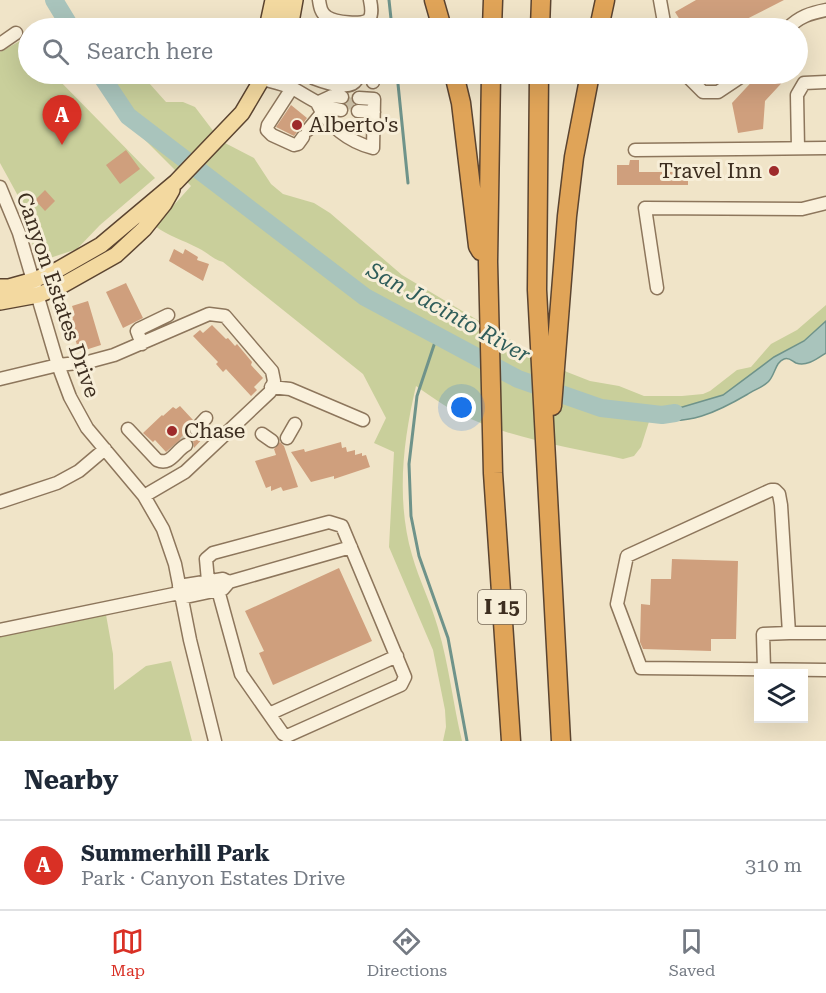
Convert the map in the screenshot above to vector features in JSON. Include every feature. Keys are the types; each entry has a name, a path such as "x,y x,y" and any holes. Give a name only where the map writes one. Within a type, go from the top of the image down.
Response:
{"highway":[{"path":"434,0 439,18"},
{"path":"492,18 493,0"},
{"path":"540,18 541,0"},
{"path":"601,18 605,0"},
{"path":"456,84 461,103 478,246 488,262"},
{"name":"I 15","path":"491,84 488,262 493,473 511,741"},
{"name":"I 15","path":"539,84 537,290 561,741"},
{"path":"546,483 574,157 588,84"}],"main road":[{"path":"269,18 273,0"},
{"path":"279,18 281,0"},
{"path":"292,18 295,0"},
{"path":"0,287 61,286 116,255 144,229 164,204 176,182 242,113 260,84"},
{"path":"0,302 36,287"}],"street":[{"path":"319,0 322,12 332,18"},
{"path":"370,0 372,13 370,18"},
{"path":"660,0 663,18"},
{"path":"800,18 826,10"},
{"path":"0,44 16,33"},
{"path":"808,83 826,82"},
{"path":"283,84 297,91 319,108 329,122 351,138 373,148 374,106 358,104"},
{"path":"305,84 268,124 267,130 272,135 294,145 298,144 306,134 319,108"},
{"path":"332,84 349,86 354,84"},
{"path":"695,84 703,92 718,92 730,84"},
{"path":"798,148 797,95 803,84"},
{"path":"319,108 342,103"},
{"path":"635,150 826,148"},
{"name":"Canyon Estates Drive","path":"0,187 19,233 58,365 70,397 87,428 144,496 163,530 175,564 203,699 215,741"},
{"path":"657,288 645,208 802,209 826,203"},
{"path":"0,379 114,355 209,314 225,316 272,371 274,381 270,392 184,472 144,496"},
{"path":"142,344 137,331 139,328 168,315"},
{"path":"272,387 290,388 363,420"},
{"path":"198,431 208,421"},
{"path":"287,438 295,424"},
{"path":"128,429 157,460 162,462 167,462 184,445"},
{"path":"0,502 57,483 79,471 105,449"},
{"path":"789,633 781,505 779,494 775,490 627,556 617,604 641,668 764,669 763,634 826,633"},
{"path":"208,581 206,559 213,553 329,522 342,526 405,677 401,685 287,736 283,734 242,674 218,590"},
{"path":"0,630 180,592 223,589 229,582 351,547"},
{"path":"180,592 208,581 223,579 229,582"},
{"path":"269,714 397,656"},
{"path":"808,670 826,670"}],"green space":[{"path":"18,42 18,84 63,84 155,178 100,225 77,249 38,262 17,194 0,163 0,52"},
{"path":"117,84 150,84 166,102 183,102 195,107 225,143 254,158 271,184 283,194 314,203 330,213 402,275 526,349 567,372 590,381 619,386 644,396 703,394 737,370 751,367 771,344 797,330 826,305 826,321 804,341 774,357 723,395 679,408 662,411 653,409 641,447 634,456 623,459 508,433 456,412 416,386 403,470 404,513 412,555 442,642 462,741 443,741 446,727 445,710 433,650 389,547 394,452 374,443 386,418 363,374 223,262 155,226 191,186 117,112 111,95"},
{"path":"105,609 113,654 114,690 146,666 171,661 192,741 0,741 0,630"}],"water":[{"path":"826,321 826,353 816,359 800,364 784,359 764,385 714,412 677,420 651,417 653,409 679,408 723,395 774,357 804,341"}],"building":[{"path":"696,0 784,0 749,18 679,18 675,12"},
{"path":"750,84 781,84 765,101 763,129 738,133 732,103"},
{"path":"291,105 307,118 294,136 276,127"},
{"path":"126,150 140,169 120,184 106,165"},
{"path":"630,160 639,160 639,172 674,172 674,166 688,166 688,185 617,185 617,165 629,165"},
{"path":"45,190 55,201 45,211 35,200"},
{"path":"174,249 183,254 185,249 198,257 197,260 209,264 203,281 169,261"},
{"path":"126,283 143,318 123,328 106,292"},
{"path":"88,301 101,345 79,352 68,314 74,312 72,306"},
{"path":"212,325 235,346 237,344 263,378 254,387 257,390 251,396 226,369 223,372 216,364 218,362 193,336 200,330 203,333"},
{"name":"Chase","path":"180,406 193,420 188,427 190,435 204,437 194,448 190,438 182,438 166,452 155,440 153,442 143,433 162,415 173,407 176,409"},
{"path":"280,442 284,446 298,487 283,491 281,487 271,491 271,486 266,488 255,461 276,455 274,449"},
{"path":"341,442 342,448 346,447 347,452 355,450 355,455 362,453 362,456 366,455 370,467 334,479 334,476 311,482 291,452 304,449 305,452"},
{"path":"672,559 738,561 736,639 711,639 711,651 643,649 640,642 641,604 650,605 651,579 671,579"},
{"path":"339,568 372,641 273,685 259,653 264,651 245,611"}],"waterway":[{"name":"San Jacinto River","path":"54,0 65,18"},
{"path":"389,0 391,18"},
{"name":"San Jacinto River","path":"107,84 128,116 365,297 518,379 601,408 662,415 675,413"},
{"path":"398,84 408,183"},
{"path":"437,336 417,396 409,464 411,516 419,556 448,638 467,741"}],"tunnel":[{"path":"342,103 358,104"},
{"path":"184,443 196,429"}],"place":[{"name":"Alberto's","path":"297,125"},
{"name":"Summerhill Park","path":"62,145"},
{"name":"Travel Inn","path":"774,171"},
{"name":"Chase","path":"172,431"}]}
